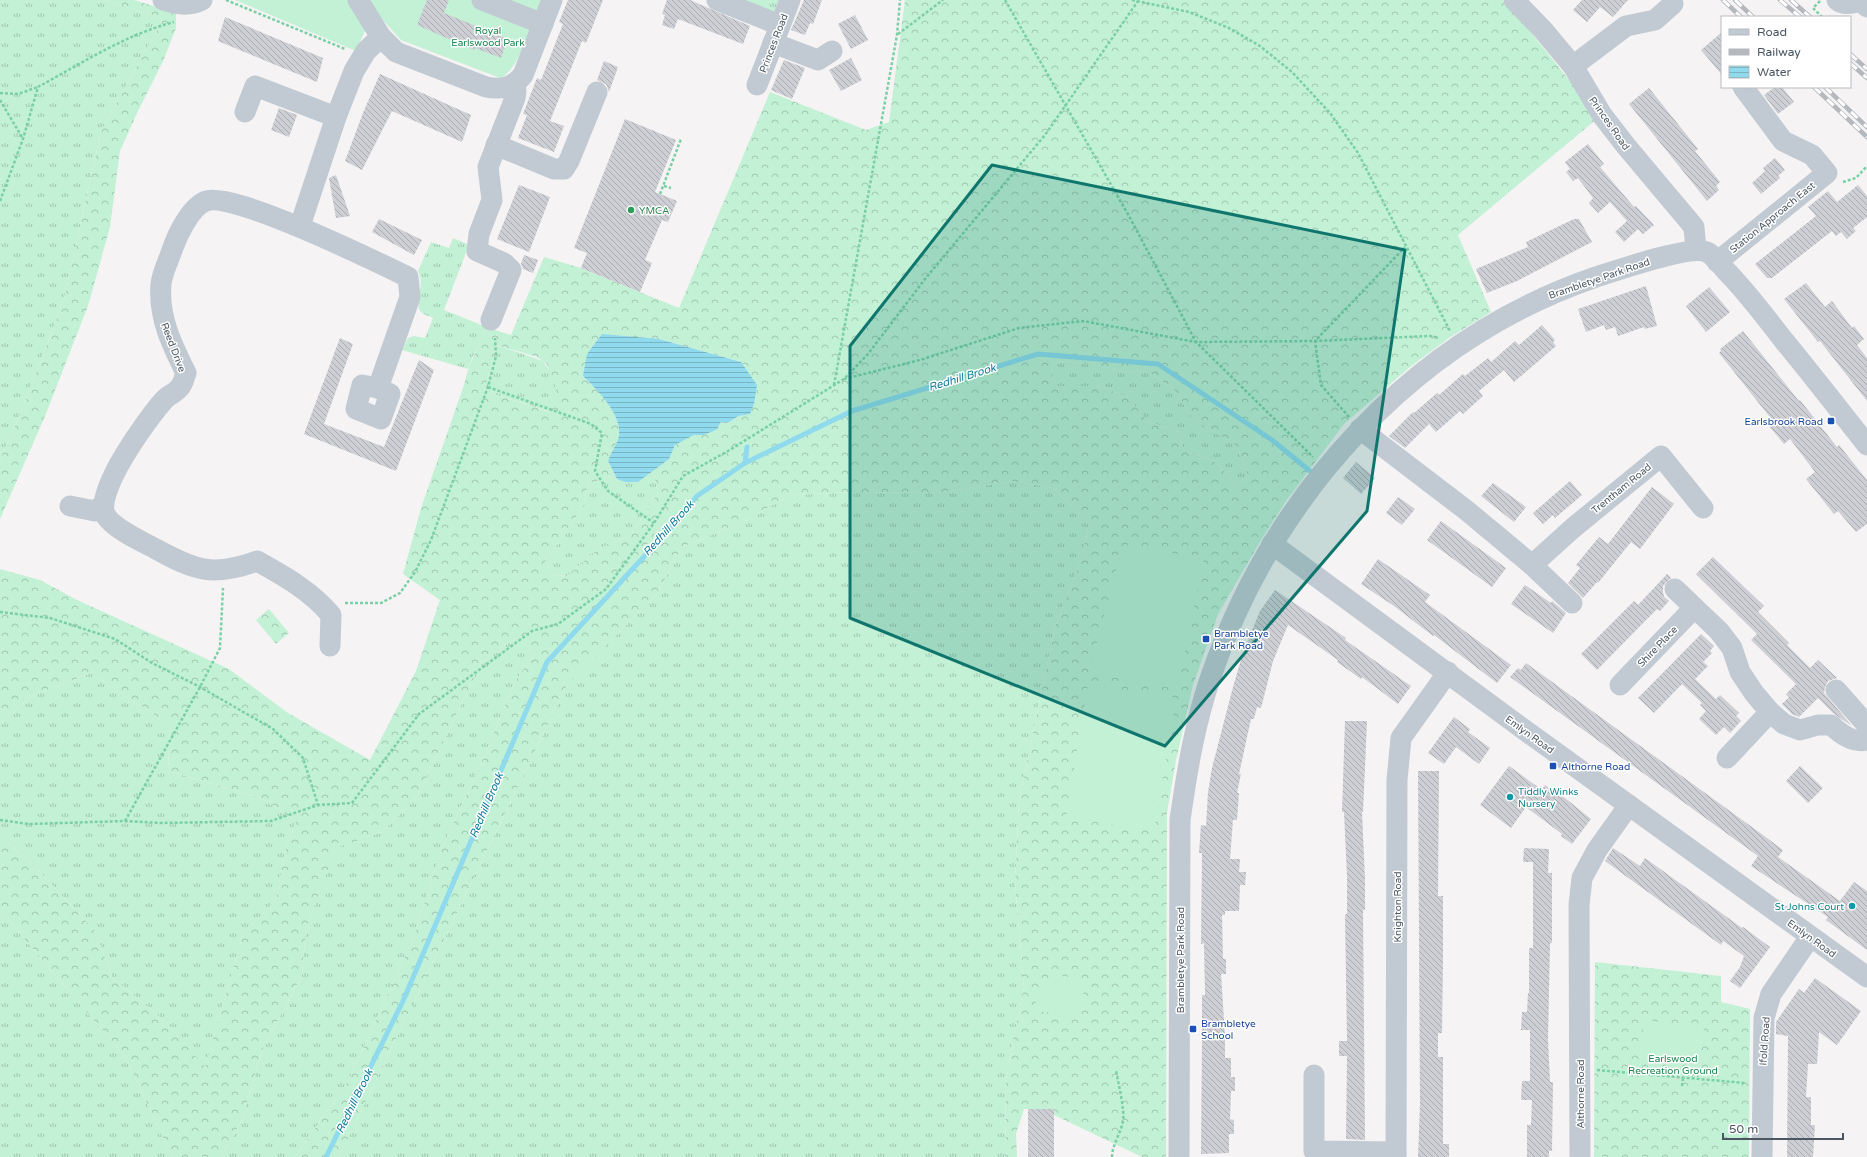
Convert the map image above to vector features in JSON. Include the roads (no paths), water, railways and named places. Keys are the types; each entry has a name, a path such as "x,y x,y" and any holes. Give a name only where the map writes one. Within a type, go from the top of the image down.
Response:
{"street":[{"path":"163,0 185,4 196,3 202,0"},
{"path":"358,0 381,37 390,48 403,55 486,87 501,88 513,84 525,71 552,0"},
{"path":"482,0 543,24"},
{"path":"718,0 777,34 818,60 832,51"},
{"name":"Princes Road","path":"757,86 790,0"},
{"name":"Princes Road","path":"1514,0 1543,30 1573,66 1607,121 1694,227 1696,250"},
{"path":"1828,0 1852,4 1862,1 1867,7"},
{"path":"1573,66 1626,26 1654,20 1673,4"},
{"path":"300,226 336,117 361,56 381,37"},
{"path":"491,320 511,270 507,265 477,251 480,230 492,200 487,171 515,98 516,91 513,84"},
{"path":"245,112 255,86 336,117"},
{"name":"Station Approach East","path":"1717,262 1827,173 1812,155 1783,141 1744,88"},
{"path":"496,145 554,169 564,169 569,161 597,92"},
{"name":"Reed Drive","path":"103,505 105,493 140,431 165,399 181,387 186,373 163,321 161,284 178,234 193,211 206,201 221,200 300,226 408,277 410,297 378,388"},
{"path":"1696,250 1708,252 1742,288 1867,445"},
{"name":"Brambletye Park Road","path":"1179,1157 1180,820 1187,773 1210,679 1240,603 1272,544 1326,467 1360,429 1417,377 1459,344 1512,312 1559,290 1641,262 1696,250"},
{"path":"1360,429 1466,510 1532,566 1572,603"},
{"name":"Trentham Road","path":"1532,566 1573,528 1661,456 1703,508"},
{"path":"70,506 95,511 103,505 106,516 138,539 172,558 207,571 224,570 257,561 284,576 318,600 331,615 330,646"},
{"name":"Emlyn Road","path":"1272,544 1867,977"},
{"path":"1675,589 1719,631 1732,648 1740,672 1770,712 1784,724 1800,730 1818,725 1832,725 1840,733 1858,742 1867,740"},
{"name":"Shire Place","path":"1620,685 1694,608"},
{"name":"Knighton Road","path":"1396,1154 1397,780 1401,738 1448,672"},
{"path":"1836,690 1867,725"},
{"path":"1727,758 1770,712"},
{"name":"Althorne Road","path":"1580,1157 1579,905 1582,878 1597,850 1629,805"},
{"name":"Ifold Road","path":"1762,1157 1764,1018 1771,994 1810,937"},
{"path":"1314,1075 1314,1151 1396,1154"}],"water":[{"path":"602,334 659,339 741,362 757,385 754,404 750,414 739,416 729,422 721,422 716,430 703,435 694,435 675,445 669,459 638,482 625,482 617,479 608,461 619,436 617,419 607,403 583,376 587,354"}],"waterway":[{"name":"Redhill Brook","path":"326,1157 403,1001 547,662 674,524 697,496 745,463 852,411 1038,354 1158,364 1272,440 1310,471"},
{"path":"745,463 747,447"}],"railway":[{"path":"1723,0 1740,16"},
{"path":"1735,0 1752,16"},
{"path":"1780,0 1799,16"},
{"path":"1791,0 1809,16"},
{"path":"1851,55 1867,69"},
{"path":"1851,64 1867,78"},
{"path":"1815,88 1867,137"},
{"path":"1826,88 1867,127"}],"place":[{"name":"YMCA","path":"631,210"},
{"name":"Earlsbrook Road","path":"1831,421"},
{"name":"Brambletye Park Road","path":"1206,639"},
{"name":"Althorne Road","path":"1553,766"},
{"name":"Tiddly Winks Nursery","path":"1510,797"},
{"name":"St Johns Court","path":"1852,906"},
{"name":"Brambletye School","path":"1193,1029"}],"park label":[{"name":"Royal Earlswood Park","path":"488,36"},
{"name":"Earlswood Recreation Ground","path":"1673,1064"}]}
